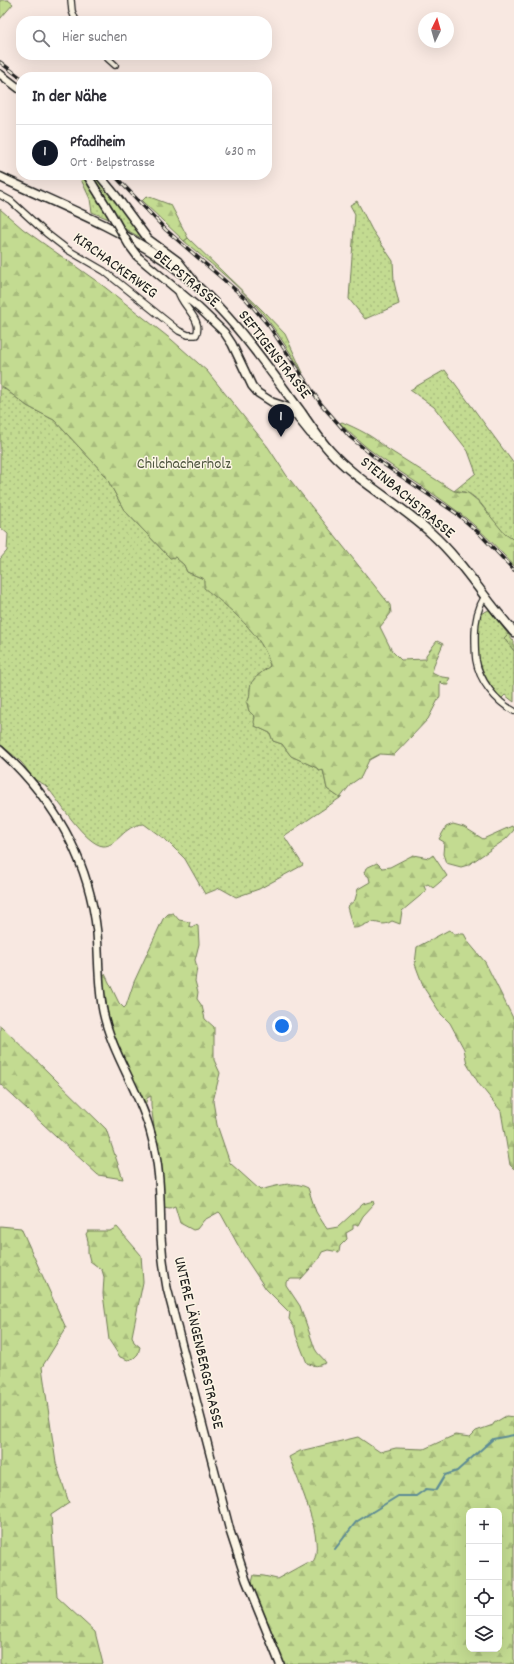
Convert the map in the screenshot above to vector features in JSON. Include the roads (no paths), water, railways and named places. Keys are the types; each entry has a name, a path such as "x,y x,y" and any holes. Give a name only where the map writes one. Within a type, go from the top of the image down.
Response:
{"main road":[{"name":"SEFTIGENSTRASSE","path":"0,177 133,241 163,260 197,287 237,328 261,357 324,445"},
{"name":"STEINBACHSTRASSE","path":"324,445 350,470 404,511 431,534 456,560 514,632"}],"street":[{"path":"71,0 74,16"},
{"path":"109,60 115,66"},
{"path":"0,74 16,86"},
{"name":"BELPSTRASSE","path":"90,180 129,245 138,257 214,321 224,332 232,344 252,386 258,393 272,402 290,408 310,433 324,445"},
{"name":"BELPSTRASSE","path":"103,180 148,239 178,261 197,287"},
{"name":"KIRCHACKERWEG","path":"0,195 11,201 46,233 68,250 104,271 179,331 188,335 196,335 198,332 197,320 180,299 178,291"},
{"path":"485,596 476,613 476,662 481,675 491,691 504,705 514,712"},
{"name":"UNTERE LÄNGENBERGSTRASSE","path":"0,750 30,780 53,809 68,835 90,894 97,933 98,978 103,1011 113,1046 140,1101 152,1135 158,1173 161,1238 167,1288 219,1491 242,1570 280,1664"}],"waterway":[{"path":"335,1549 356,1522 398,1496 416,1496 426,1489 436,1490 445,1475 457,1471 493,1439 514,1435"}],"railway":[{"path":"0,62 16,74"},
{"path":"119,180 166,230 246,299 269,326 321,404 350,437 383,464 456,513 479,533 514,570"}],"place":[{"name":"Pfadiheim","path":"281,437"}],"park label":[{"name":"Chilchacherholz","path":"184,464"}]}
